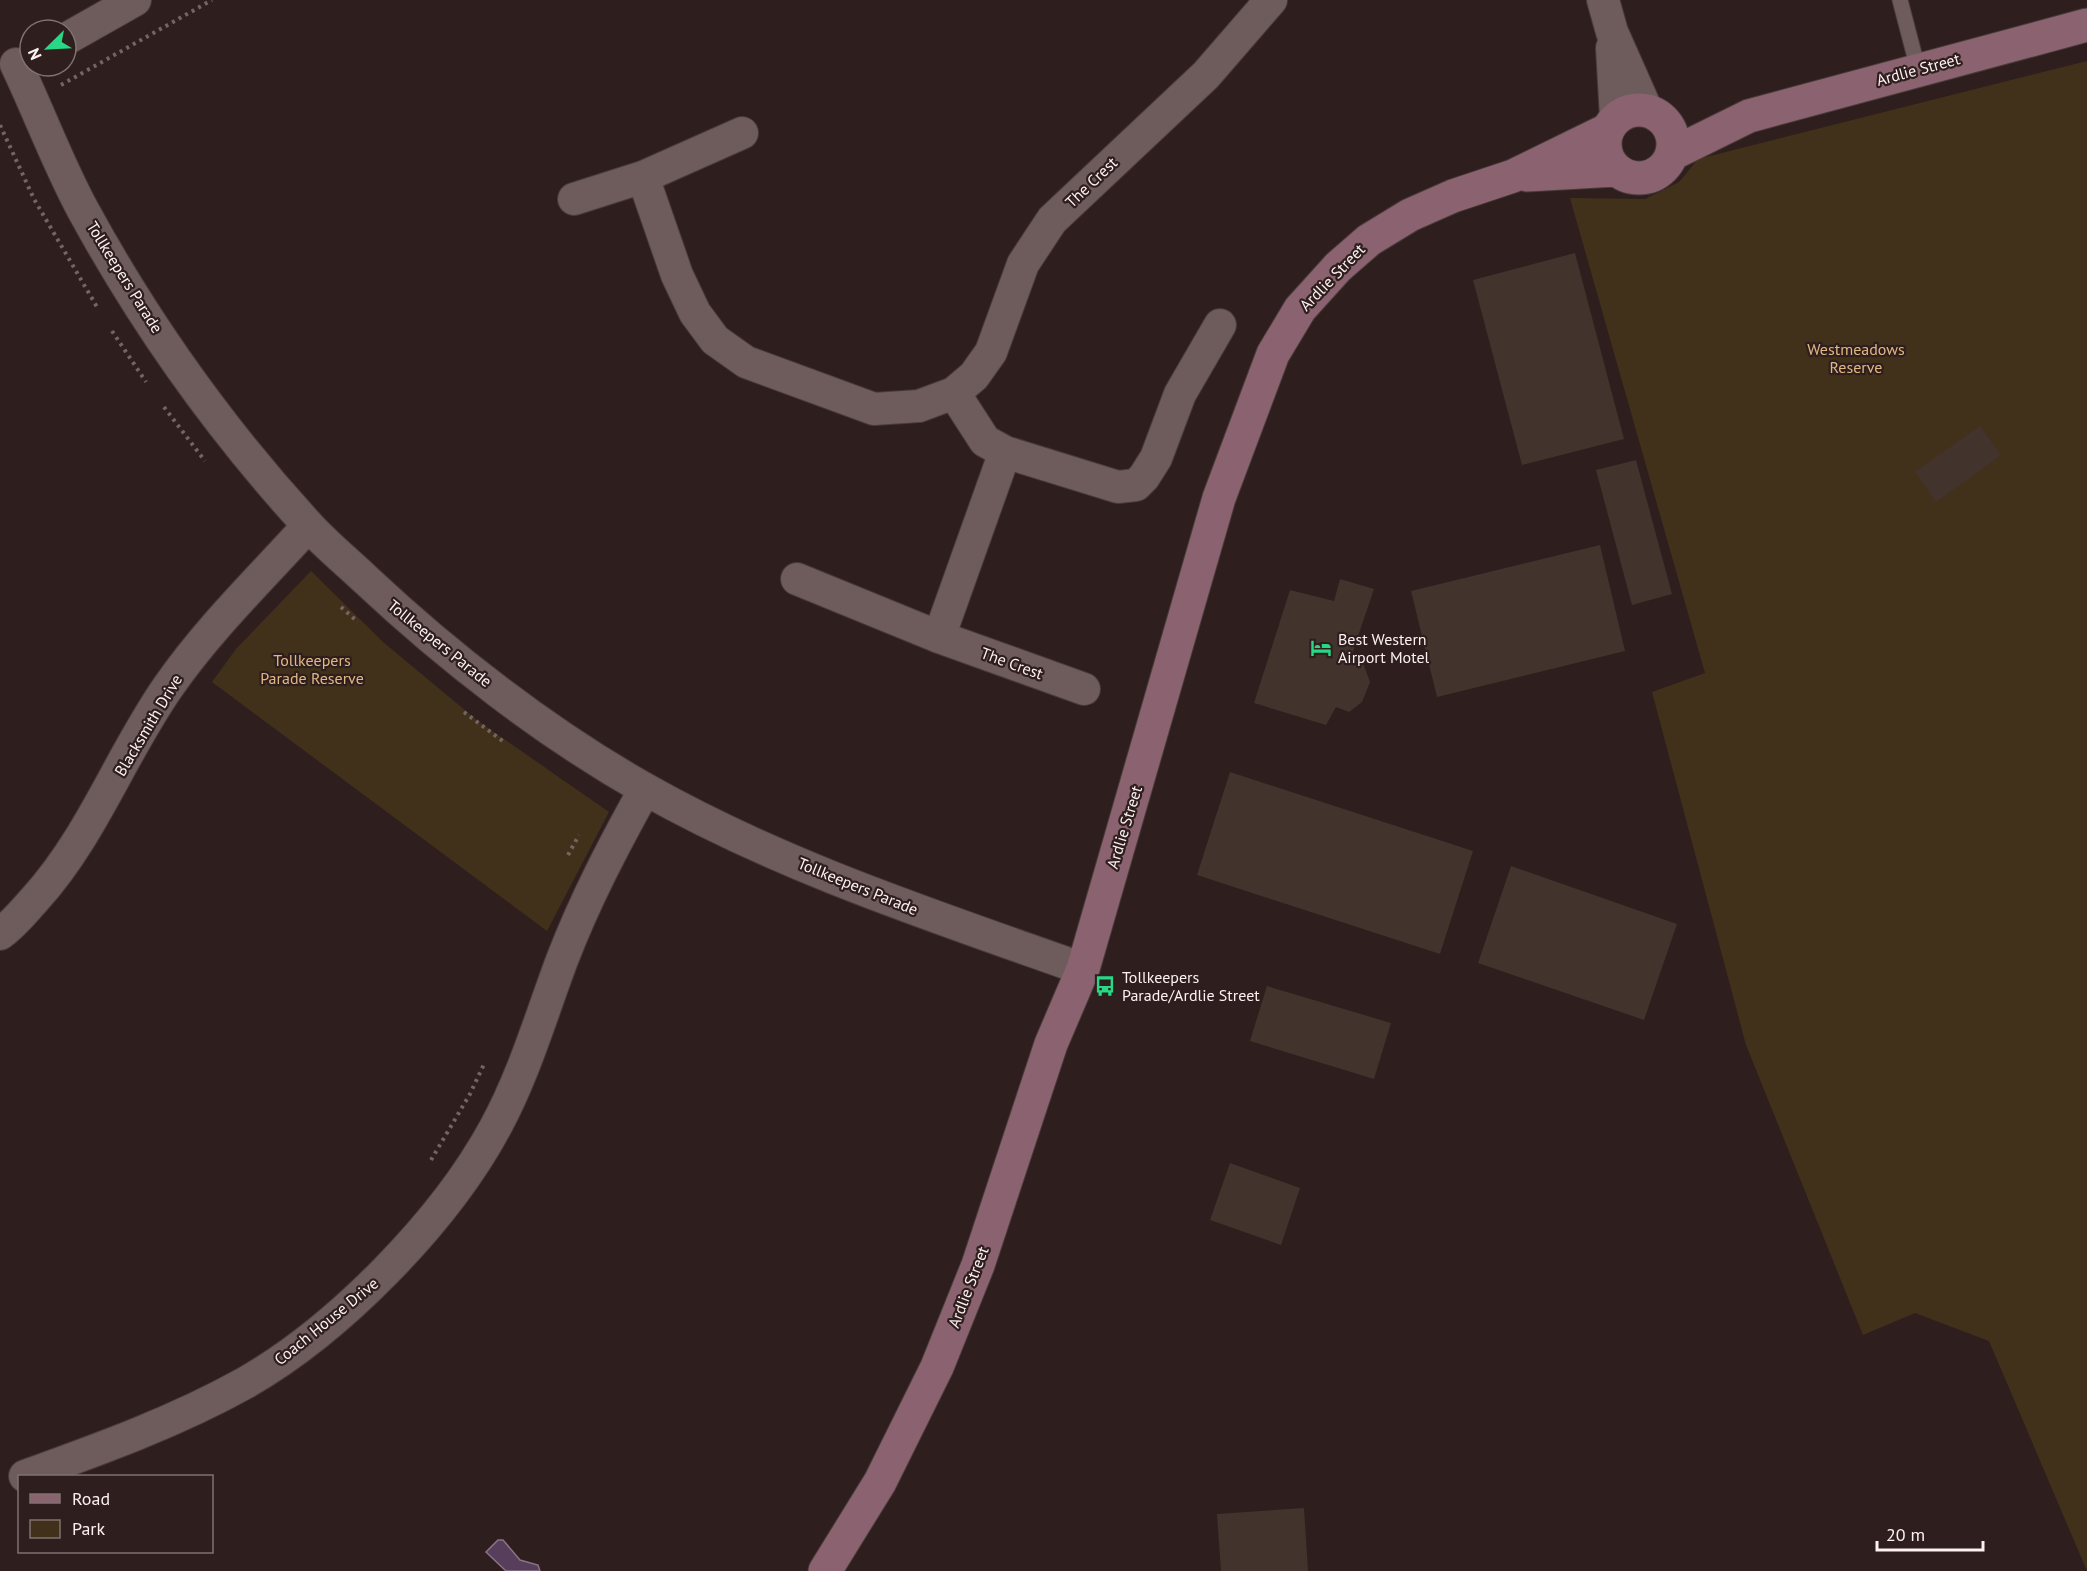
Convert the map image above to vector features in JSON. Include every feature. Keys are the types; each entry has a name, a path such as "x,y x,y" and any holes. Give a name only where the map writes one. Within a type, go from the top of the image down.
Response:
{"street":[{"path":"78,32 135,0"},
{"name":"The Crest","path":"643,177 677,275 695,313 715,340 746,362 874,409 919,406 954,393 974,376 991,352 1023,264 1052,220 1206,75 1271,0"},
{"path":"1603,0 1612,32 1656,117 1673,143 1672,154 1661,170 1644,178 1634,178 1616,170 1605,152 1612,124 1612,32"},
{"name":"Ardlie Street","path":"1672,154 1749,116 2087,25"},
{"name":"Tollkeepers Parade","path":"16,64 82,208 137,300 206,401 308,526 404,616 504,695 645,789 723,828 860,891 1083,969"},
{"path":"1612,124 1636,110 1656,117"},
{"name":"Ardlie Street","path":"1656,117 1749,116"},
{"name":"Ardlie Street","path":"825,1571 880,1482 937,1367 978,1264 1051,1044 1083,969 1219,498 1273,354 1300,309 1338,267 1368,240 1410,215 1453,196 1513,176 1612,124"},
{"path":"574,199 643,177 742,133"},
{"name":"Ardlie Street","path":"1513,176 1616,170"},
{"path":"954,393 985,441 1005,452 1118,488 1136,484 1156,458 1180,394 1220,325"},
{"path":"939,637 1005,452"},
{"name":"Blacksmith Drive","path":"3,926 52,880 87,831 167,688 212,628 308,526"},
{"name":"The Crest","path":"797,579 939,637 1084,688"},
{"name":"Coach House Drive","path":"28,1475 166,1423 246,1382 316,1333 382,1276 441,1208 495,1128 533,1042 593,885 645,789"},
{"path":"0,1486 18,1480"}],"lane":[{"path":"1900,0 1918,69"}],"path":[{"path":"32,99 58,87 212,0"},
{"path":"0,125 34,199 99,310"},
{"path":"111,329 148,385"},
{"path":"162,403 209,466"},
{"path":"333,599 365,629"},
{"path":"461,709 514,748"},
{"path":"565,862 579,834"},
{"path":"426,1168 470,1094 488,1056"}],"green space":[{"name":"Westmeadows Reserve","path":"2087,61 2087,1571 1989,1341 1915,1313 1863,1335 1746,1045 1652,692 1705,673 1570,198 1645,199 1679,182 1698,159"},
{"name":"Tollkeepers Parade Reserve","path":"311,571 383,642 478,721 609,812 547,931 212,682 236,649"}],"shaded area":[{"path":"498,1540 503,1540 520,1560 538,1565 540,1571 506,1571 486,1552"}],"building":[{"path":"1575,253 1624,439 1522,465 1473,280"},
{"path":"1980,426 2001,455 1936,502 1915,472"},
{"path":"1636,460 1672,594 1632,605 1596,470"},
{"path":"1600,545 1625,651 1437,697 1411,591"},
{"path":"1340,579 1374,589 1351,657 1363,663 1370,682 1362,702 1349,712 1336,707 1326,725 1254,703 1290,590 1334,601"},
{"path":"1230,772 1473,851 1440,954 1197,875"},
{"path":"1511,866 1677,924 1644,1020 1478,963"},
{"path":"1267,986 1391,1023 1374,1079 1250,1041"},
{"path":"1230,1163 1300,1188 1281,1245 1210,1220"},
{"path":"1304,1508 1308,1571 1221,1571 1217,1514"}],"place":[{"name":"Best Western Airport Motel","path":"1321,648"},
{"name":"Tollkeepers Parade/Ardlie Street","path":"1105,986"}]}
